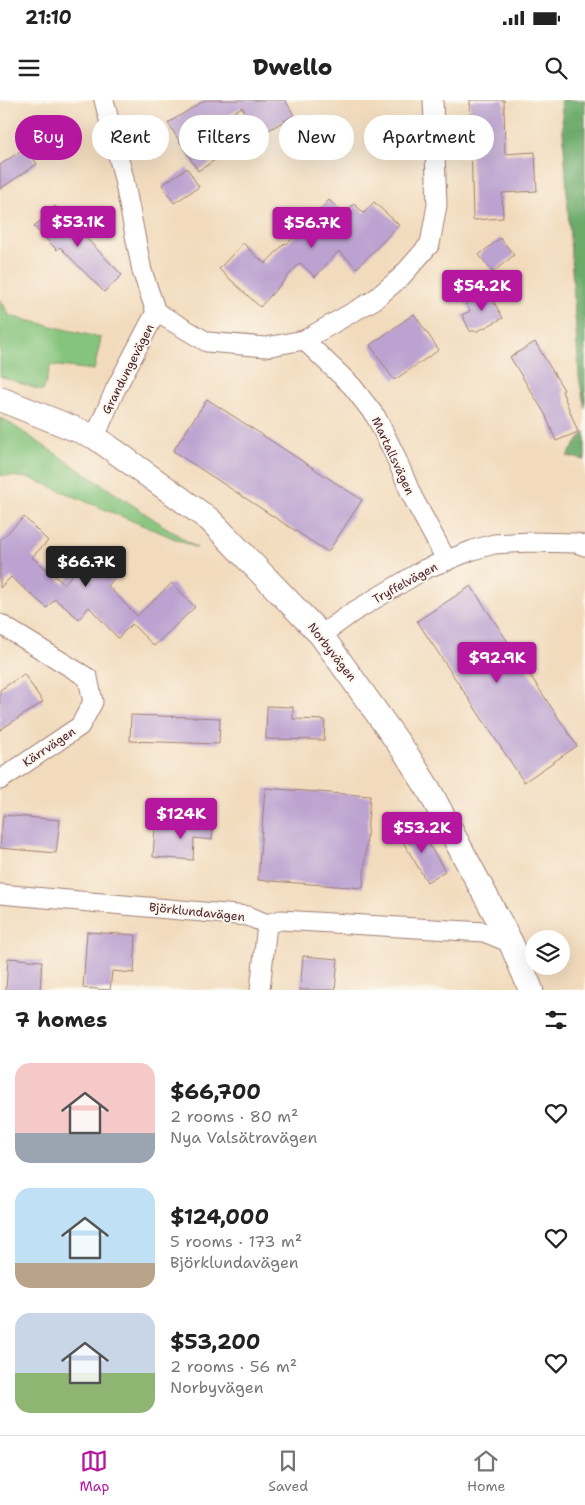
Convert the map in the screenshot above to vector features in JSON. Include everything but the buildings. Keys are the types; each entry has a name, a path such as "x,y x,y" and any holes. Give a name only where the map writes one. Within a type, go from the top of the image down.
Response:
{"street":[{"path":"90,100 105,105 124,180 142,271 156,312"},
{"name":"Grandungevägen","path":"95,437 115,390 156,312 207,342 266,347 304,340 374,300 400,277 430,244 437,204 433,100"},
{"name":"Martallsvägen","path":"304,340 352,386 376,417 412,496 446,561"},
{"name":"Norbyvägen","path":"0,400 95,437 210,520 321,635 407,755 429,790 511,942 531,990"},
{"name":"Tryffelvägen","path":"321,635 353,612 425,569 473,550 494,544 531,542 576,543 585,546"},
{"name":"Kärrvägen","path":"0,624 88,678 93,702 80,726 0,780"},
{"name":"Björklundavägen","path":"0,894 248,916 267,924 281,920 484,932 511,942"},
{"path":"260,990 267,924"}],"green space":[{"path":"561,100 585,100 585,408 579,377"},
{"path":"0,299 10,316 101,338 94,370 51,365 43,391 0,376"},
{"path":"0,418 197,548 30,478 0,475"},
{"path":"585,431 585,460 567,456"}]}
